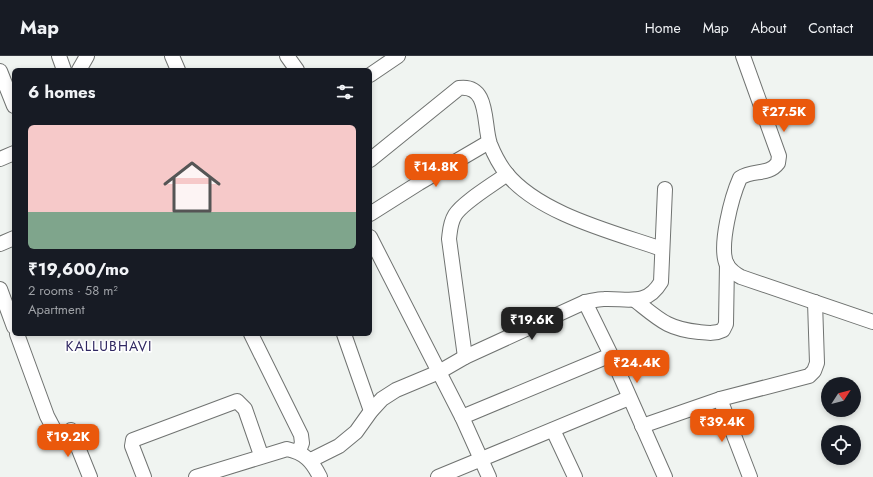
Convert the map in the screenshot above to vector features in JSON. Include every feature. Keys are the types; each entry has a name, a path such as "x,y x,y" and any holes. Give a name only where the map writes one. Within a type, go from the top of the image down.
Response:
{"street":[{"path":"58,56 63,68"},
{"path":"80,68 87,56"},
{"path":"172,56 177,68"},
{"path":"287,56 296,68"},
{"path":"372,74 398,56"},
{"path":"636,301 663,322 680,330 716,334 723,330 726,324 727,264 724,242 737,184 751,172 768,172 778,163 779,156 743,56"},
{"path":"0,71 12,101"},
{"path":"372,158 459,88 467,87 475,91 480,97 489,142 495,156 507,174 536,201 556,211 662,250"},
{"path":"372,213 489,142"},
{"path":"0,159 12,154"},
{"path":"465,357 449,239 450,225 455,214 463,206 507,174"},
{"path":"311,460 345,441 356,432 371,411 382,400 396,390 439,372 465,357 585,302 603,299 636,301 646,297 657,289 661,282 665,189"},
{"path":"0,244 12,239"},
{"path":"372,241 462,417 482,458 489,477"},
{"path":"727,264 732,272 741,277 815,302 873,324"},
{"path":"0,289 12,321"},
{"path":"585,302 611,355 663,476"},
{"path":"642,426 720,399 809,376 814,371 817,363 815,302"},
{"path":"18,336 47,416 57,435"},
{"path":"252,336 301,435 302,443 299,451"},
{"path":"345,336 371,411"},
{"path":"462,417 611,355"},
{"path":"438,477 629,398"},
{"path":"720,399 750,477"},
{"path":"144,477 132,446 133,440 237,401 245,409 261,456"},
{"path":"71,430 90,477"},
{"path":"553,430 575,477"},
{"path":"196,477 221,473 261,456 287,449 299,451 311,460 320,477"}],"district":[{"name":"KALLUBHAVI","path":"109,346"}]}
